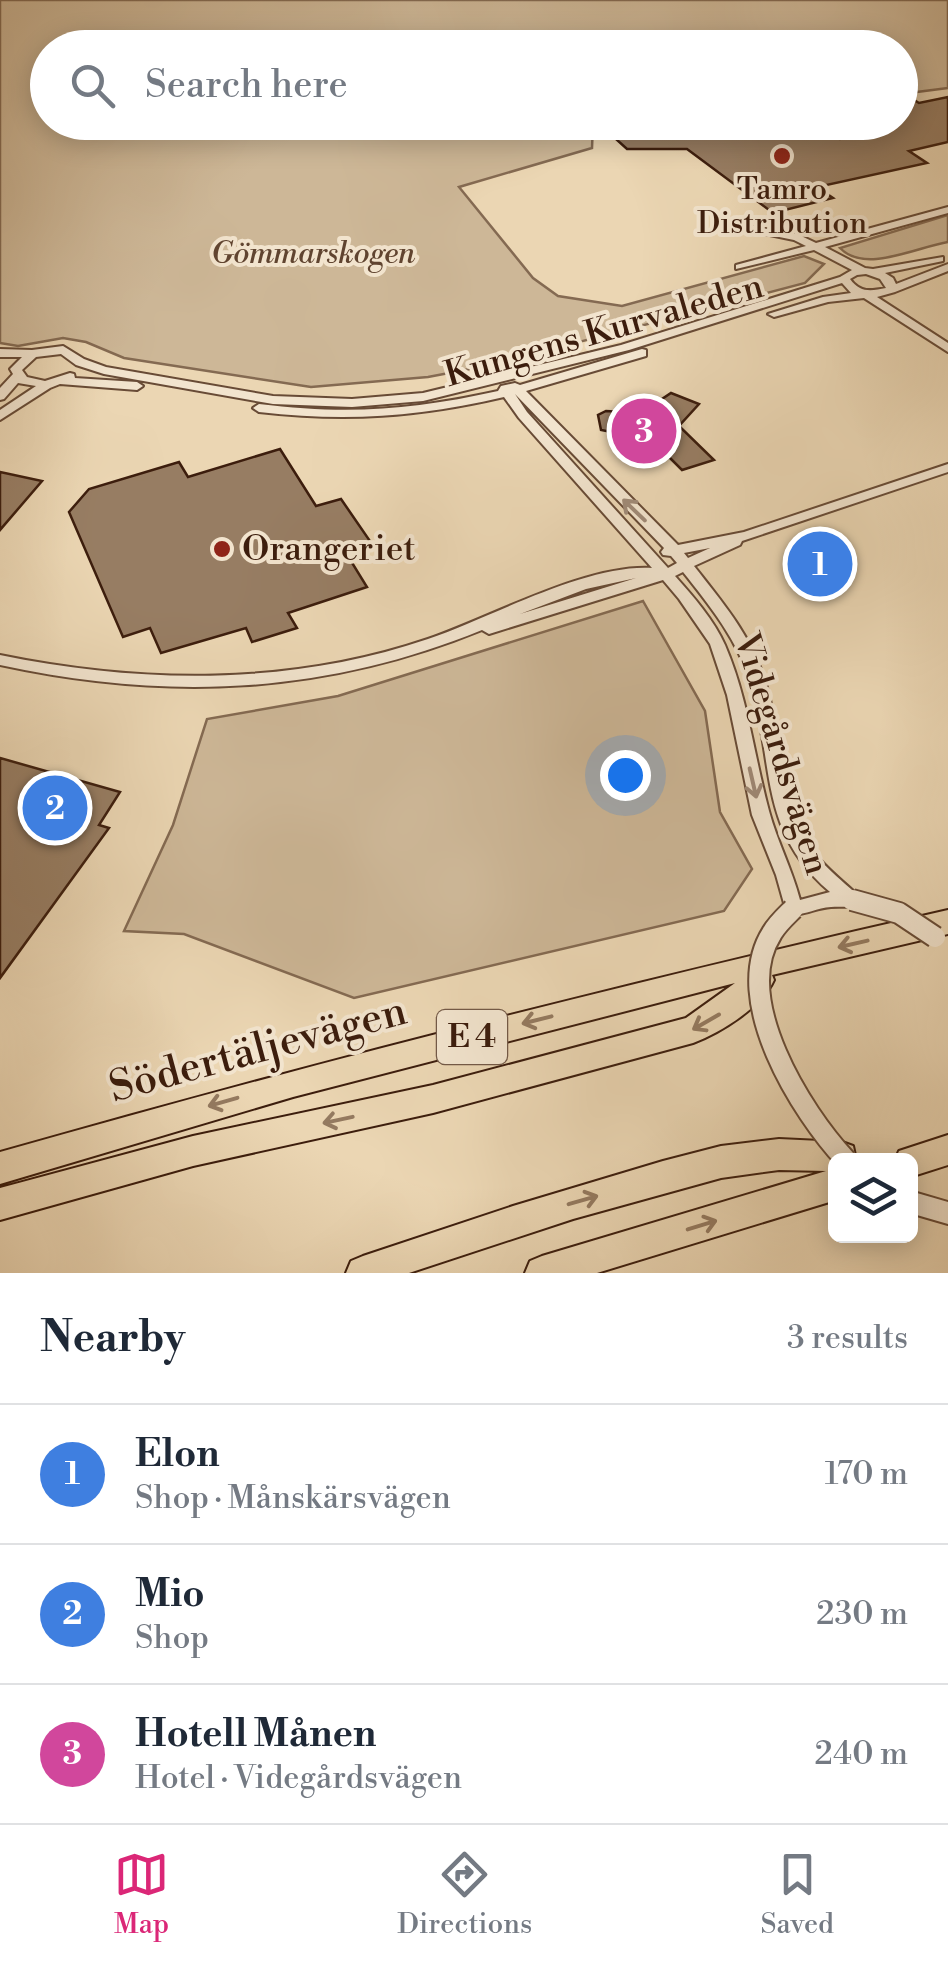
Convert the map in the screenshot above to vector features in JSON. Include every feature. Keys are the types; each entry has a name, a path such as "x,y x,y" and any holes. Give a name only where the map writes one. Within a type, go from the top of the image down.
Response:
{"highway":[{"name":"Södertäljevägen","path":"0,1168 331,1073 696,980 945,937"},
{"path":"0,1204 193,1151 433,1099 692,1030 721,1013 760,980"},
{"path":"918,1159 948,1150"},
{"path":"363,1273 489,1228 737,1156 799,1151 828,1162"},
{"path":"542,1273 828,1172"}],"street":[{"path":"740,267 948,210"},
{"path":"744,227 798,237 829,256 889,280 890,290 912,322"},
{"path":"829,256 848,289 912,322 948,348"},
{"path":"869,272 948,257"},
{"path":"890,290 948,267"},
{"name":"Kungens Kurvaleden","path":"32,354 62,350 80,362 125,374 298,402 423,398 641,344 869,272"},
{"name":"Kungens Kurvaleden","path":"62,381 135,386 269,410 336,415 429,410 522,392 790,310 890,290"},
{"path":"0,353 32,354"},
{"path":"0,396 32,354"},
{"path":"0,416 46,385 76,372 80,362"},
{"path":"0,364 28,383 46,385"},
{"path":"503,380 506,396"},
{"name":"Videgårdsvägen","path":"503,380 522,392 592,471 674,550 734,626 752,668 791,832 819,872 846,894"},
{"name":"Videgårdsvägen","path":"506,396 705,623 727,668 762,815 792,905"},
{"path":"0,660 50,672 126,682 227,684 348,667 470,631 526,620 666,574 746,536 948,468"},
{"path":"470,631 522,602 674,550 746,536"},
{"path":"833,1153 786,1075 766,1020 760,980 767,944 775,927 792,905 846,894 899,912 945,937"},
{"path":"918,1204 948,1213"}],"green space":[{"name":"Gömmarskogen","path":"0,0 948,0 948,88 918,92 918,30 30,30 30,140 592,140 592,148 459,187 533,278 558,296 622,306 804,256 824,264 805,283 491,365 428,377 311,387 124,358 86,342 63,338 18,346 0,343"},
{"path":"948,215 948,242 877,259 863,259 840,248"},
{"path":"643,601 705,711 720,812 752,869 724,911 354,998 184,934 124,931 173,825 207,719 338,696"}],"building":[{"name":"Tamro Distribution","path":"948,97 948,142 909,151 927,163 817,187 833,198 773,213 687,149 627,149 617,140 918,140 919,103"},
{"path":"671,393 699,404 679,426 714,460 682,470 652,440 601,430 598,415 606,411 641,413"},
{"name":"Orangeriet","path":"280,449 316,506 341,499 372,544 346,553 367,587 288,613 297,628 252,642 246,628 161,653 150,628 123,637 69,512 89,489 179,462 188,477"},
{"path":"0,472 42,481 0,530"},
{"path":"0,758 120,792 99,825 109,828 0,978"}],"place":[{"name":"Tamro Distribution","path":"782,156"},
{"name":"Hotell Månen","path":"644,431"},
{"name":"Orangeriet","path":"222,549"},
{"name":"Elon","path":"820,564"},
{"name":"Mio","path":"55,808"}]}
